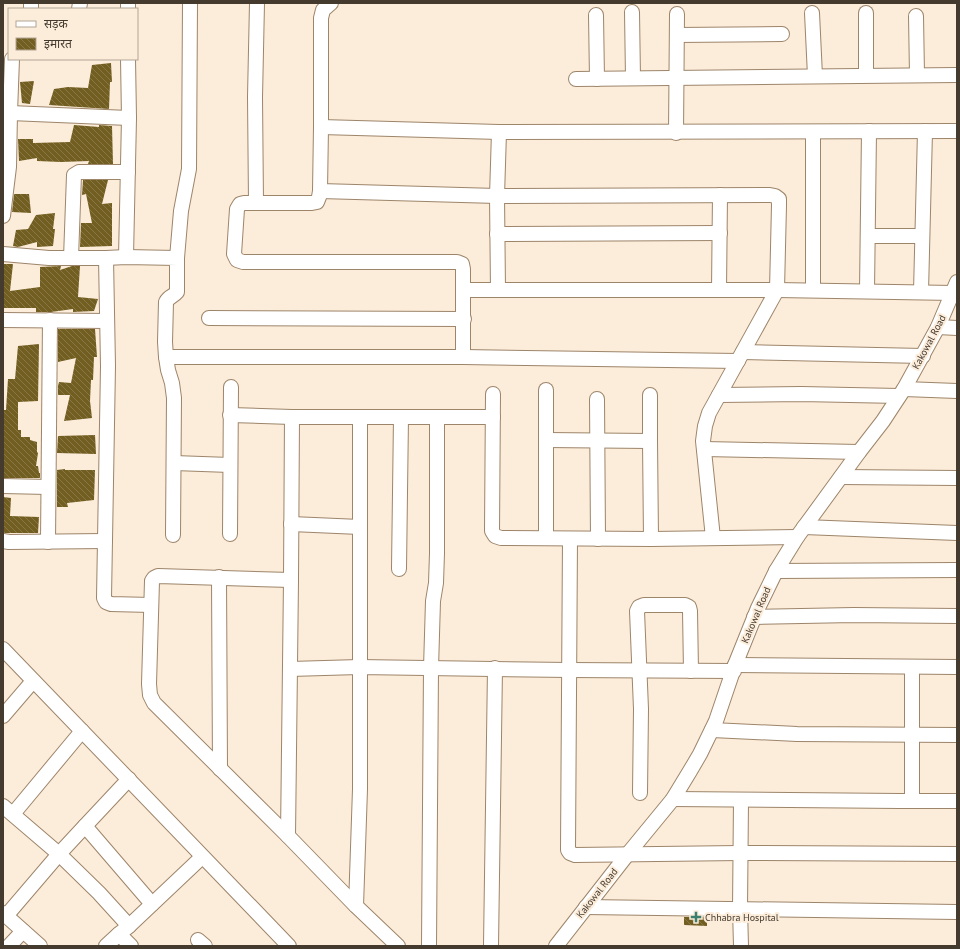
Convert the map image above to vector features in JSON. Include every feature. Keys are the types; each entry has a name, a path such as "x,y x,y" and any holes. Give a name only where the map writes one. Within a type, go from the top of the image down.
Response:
{"street":[{"path":"173,536 174,398 166,357 166,302 168,298 177,292 177,258 181,211 189,169 190,3"},
{"path":"256,203 255,98 257,3"},
{"path":"331,3 323,10 321,18 321,127 319,197 316,202 312,203 240,204 237,209 234,254 237,260 243,262 457,262 462,264 464,319 463,357"},
{"path":"632,12 633,78"},
{"path":"812,13 814,76"},
{"path":"866,13 866,76"},
{"path":"676,133 677,14"},
{"path":"596,15 597,79"},
{"path":"916,16 917,75"},
{"path":"677,35 782,34"},
{"path":"3,216 9,167 12,60"},
{"path":"126,257 129,118 128,60"},
{"path":"576,79 957,75"},
{"path":"10,113 129,118"},
{"path":"321,127 499,132 676,133 957,131"},
{"path":"867,291 869,131"},
{"path":"921,292 925,131"},
{"path":"498,290 497,196 499,132"},
{"path":"813,132 813,290"},
{"path":"70,258 74,175 79,172 128,172"},
{"path":"320,191 497,196 770,195 779,199 777,290 709,413 705,426 704,449 713,538"},
{"path":"719,290 720,195"},
{"path":"497,234 720,233"},
{"path":"868,236 922,236"},
{"path":"3,254 50,258 177,258"},
{"path":"106,258 108,366 104,598 106,602 111,604 151,605"},
{"path":"463,290 813,290 921,292 955,287"},
{"name":"Kakowal Road","path":"556,946 627,854 673,799 700,754 712,730 754,617 776,571 800,532 883,421 902,392 938,328 955,287"},
{"path":"209,318 464,319"},
{"path":"3,320 107,321"},
{"path":"48,542 50,320"},
{"path":"938,328 957,328"},
{"path":"166,357 923,356"},
{"path":"230,387 230,534"},
{"path":"546,390 546,538"},
{"path":"719,395 957,391"},
{"path":"493,394 492,531 495,536 501,538 713,538 800,532 957,533"},
{"path":"650,394 651,539"},
{"path":"598,399 598,539"},
{"path":"230,415 292,417 493,417"},
{"path":"288,836 292,417"},
{"path":"356,906 360,789 360,417"},
{"path":"399,569 401,417"},
{"path":"429,946 431,668 433,601 436,583 437,553 437,417"},
{"path":"546,440 650,441"},
{"path":"704,449 859,452"},
{"path":"174,463 230,465"},
{"path":"841,477 957,478"},
{"path":"3,486 48,487"},
{"path":"291,524 360,527"},
{"path":"570,539 568,850 570,854 957,854"},
{"path":"3,541 105,541"},
{"path":"776,571 957,570"},
{"path":"291,580 158,576 154,578 152,581 151,605 150,695 154,703 356,906 398,946"},
{"path":"219,577 220,769"},
{"path":"640,793 641,708 637,611 639,607 644,605 688,607 690,611 691,671"},
{"path":"754,617 854,615 957,616"},
{"path":"3,649 289,946"},
{"path":"290,669 359,667 691,671 735,668 957,667"},
{"path":"912,667 912,801"},
{"path":"491,946 495,668"},
{"path":"3,716 34,681"},
{"path":"712,730 797,734 957,735"},
{"path":"82,731 8,810 59,854 99,894 124,930 131,946"},
{"path":"40,946 5,914 129,779"},
{"path":"673,799 957,801"},
{"path":"741,800 741,946"},
{"path":"85,826 152,904"},
{"path":"106,946 202,857"},
{"path":"586,907 957,912"},
{"path":"9,946 23,930"}],"building":[{"path":"111,63 112,82 110,82 109,109 49,105 54,89 68,87 88,88 92,65"},
{"path":"34,81 30,104 22,103 20,82"},
{"path":"74,125 99,127 99,125 112,126 113,164 88,164 89,161 37,161 37,158 19,161 18,139 33,139 33,143 70,142"},
{"path":"83,180 108,180 102,204 112,203 112,246 80,247 81,223 92,223 86,194 82,195"},
{"path":"14,194 29,194 31,213 12,212"},
{"path":"55,213 53,246 37,247 37,242 18,247 13,246 16,230 28,229 36,215"},
{"path":"3,264 13,264 10,291 40,287 40,267 61,266 60,270 72,266 80,266 78,297 98,299 94,311 73,312 73,309 51,312 36,312 36,308 3,308"},
{"path":"58,329 95,329 97,357 94,357 93,380 91,380 90,401 92,418 64,421 70,395 58,395 58,386 59,382 71,383 76,358 58,362"},
{"path":"39,344 38,401 18,402 18,430 21,430 21,437 30,437 30,440 37,442 38,453 36,466 38,466 40,478 3,478 3,410 6,410 8,379 15,379 18,346"},
{"path":"95,435 96,454 57,453 58,436"},
{"path":"57,470 95,470 94,500 67,503 68,507 57,507"},
{"path":"3,497 11,498 10,516 39,517 38,533 4,533"},
{"path":"684,917 707,917 707,926 684,925"}],"place":[{"name":"Chhabra Hospital","path":"696,917"}]}
